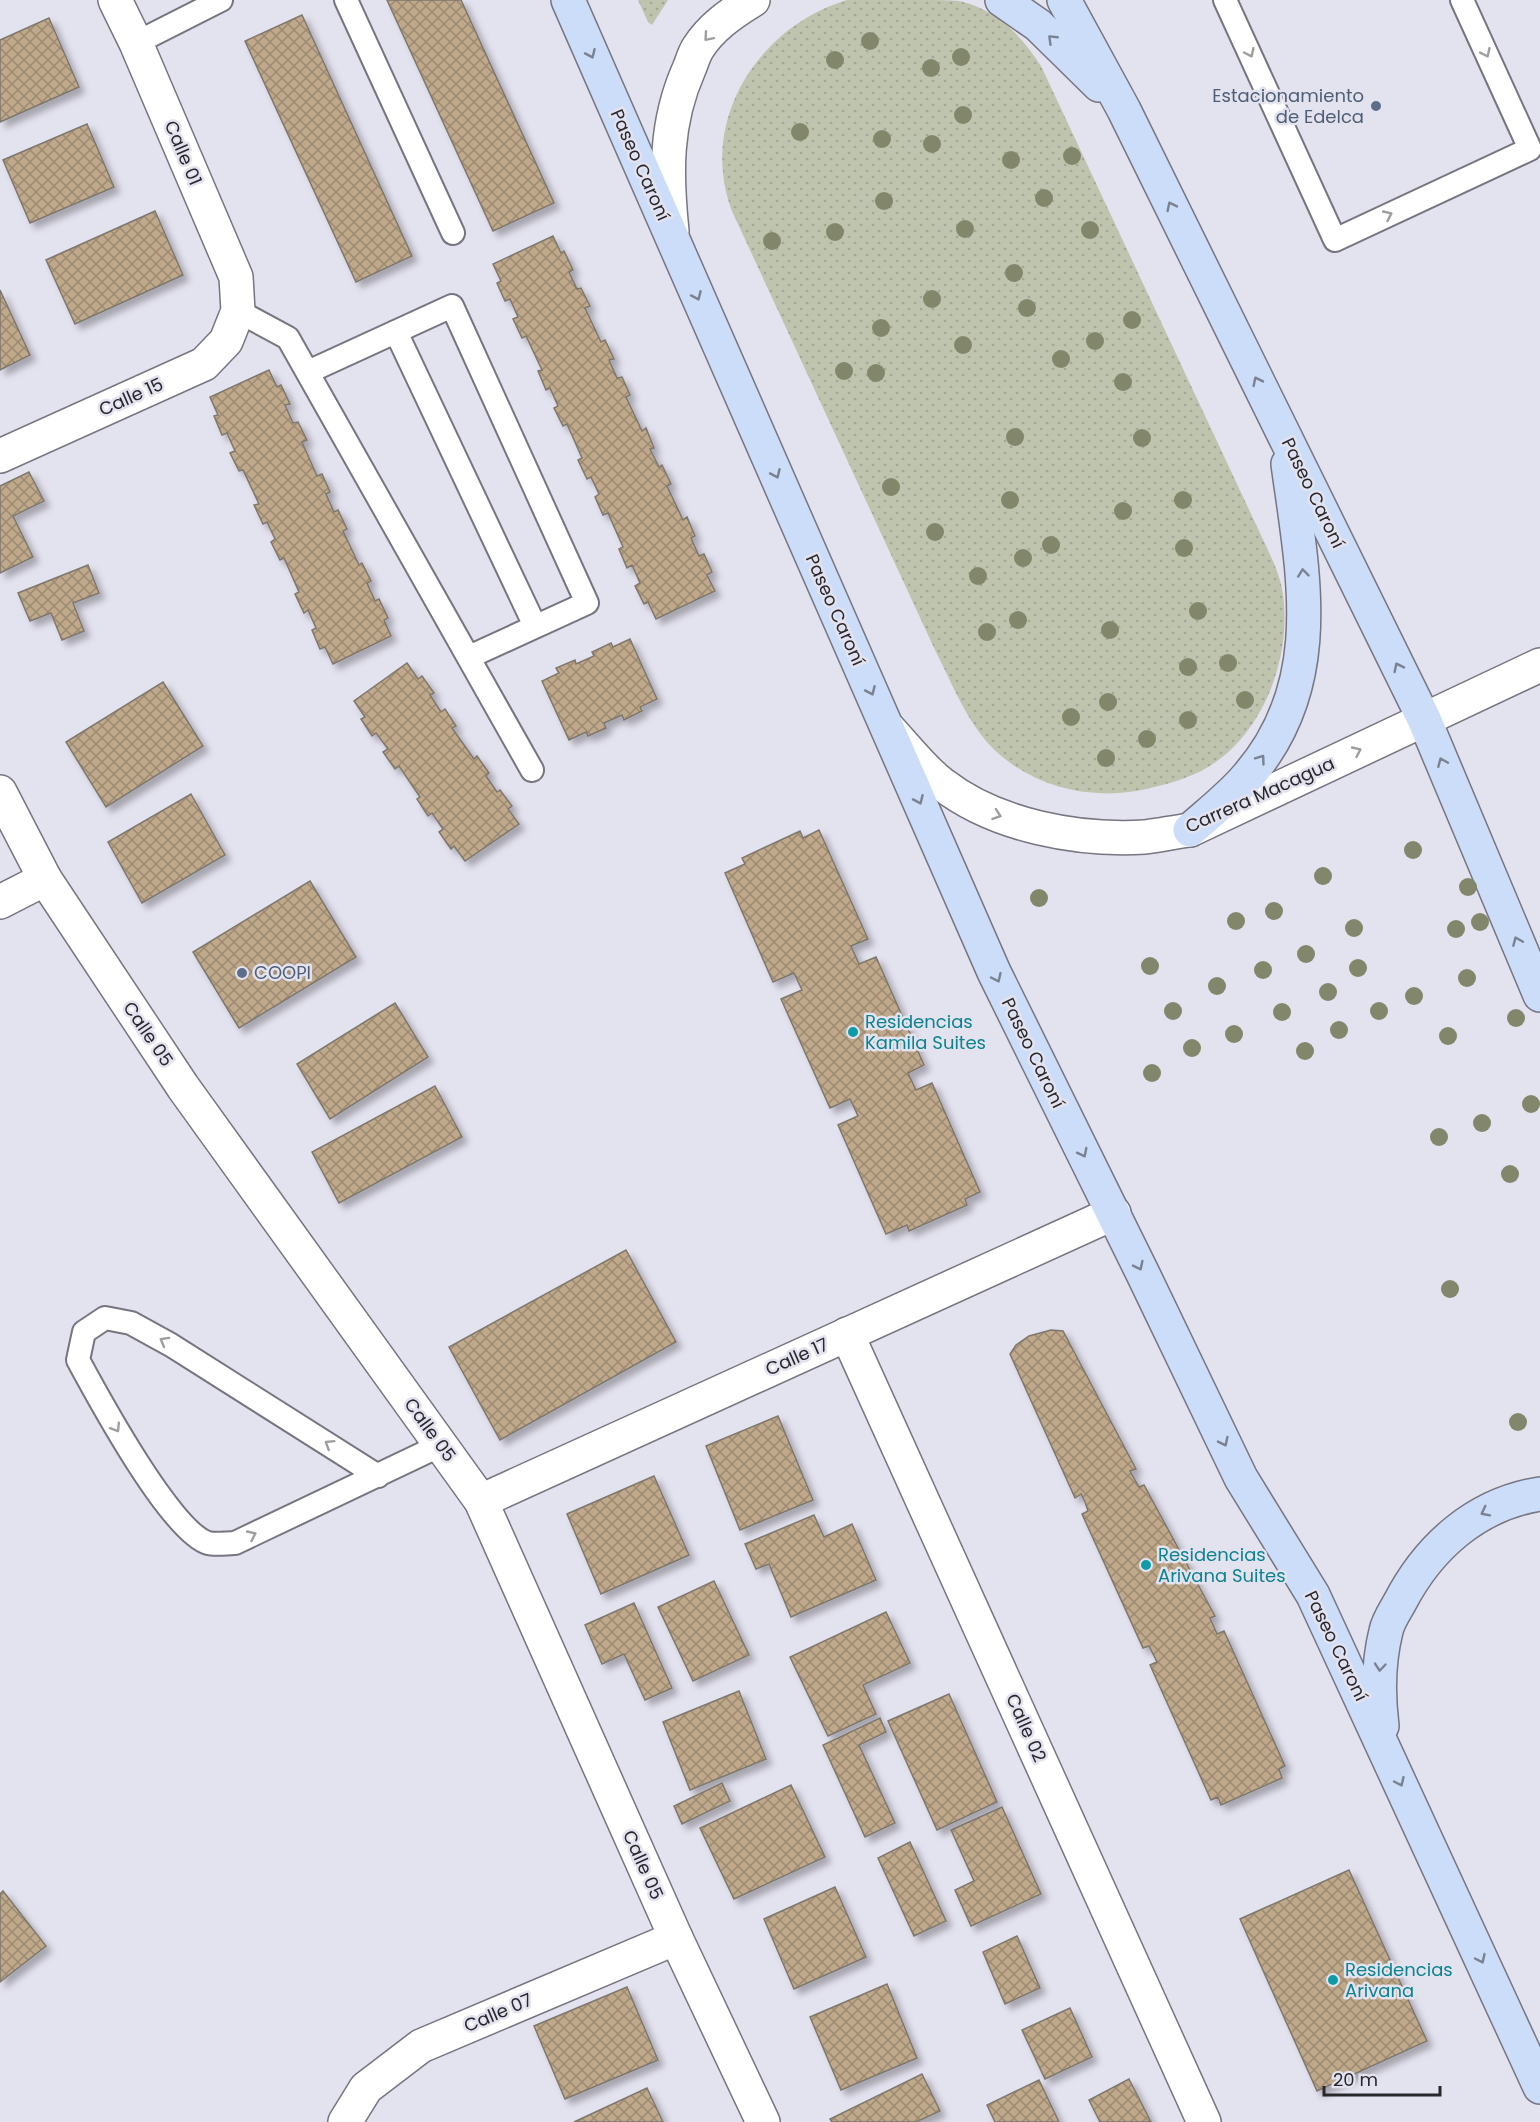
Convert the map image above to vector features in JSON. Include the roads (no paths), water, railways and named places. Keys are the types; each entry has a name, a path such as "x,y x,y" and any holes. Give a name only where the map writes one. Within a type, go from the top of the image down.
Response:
{"street":[{"name":"Calle 01","path":"115,0 136,43 236,277 238,310"},
{"name":"Paseo Caroní","path":"568,0 994,972 1114,1213 1241,1478 1313,1595 1540,2087"},
{"path":"674,242 669,198 669,138 681,87 698,48 724,18 753,0"},
{"path":"1002,0 1038,25 1124,110"},
{"name":"Paseo Caroní","path":"1064,0 1124,110 1424,719 1540,995"},
{"name":"Calle 15","path":"0,456 204,364 226,341 238,310"},
{"path":"1190,830 1247,778 1274,740 1294,695 1303,647 1304,579 1283,433"},
{"name":"Carrera Macagua","path":"887,727 941,784 987,812 1036,828 1086,835 1144,837 1190,830 1540,665"},
{"name":"Calle 05","path":"0,792 45,879 183,1087 481,1501 676,1938 763,2122"},
{"path":"0,902 45,879"},
{"name":"Calle 17","path":"481,1501 1114,1213"},
{"name":"Calle 02","path":"847,1334 1204,2122"},
{"path":"1386,1751 1379,1703 1379,1665 1387,1628 1407,1588 1429,1557 1458,1528 1487,1510 1526,1496 1540,1494"},
{"name":"Calle 07","path":"345,2122 366,2088 421,2046 676,1938"}],"lane":[{"path":"136,43 221,0"},
{"path":"346,0 453,233"},
{"path":"1225,0 1335,240 1530,149 1462,0"},
{"path":"308,372 452,306 587,603 469,657"},
{"path":"238,310 288,338 532,770"},
{"path":"396,332 535,627"},
{"path":"378,1476 171,1345 131,1323 105,1318 84,1332 78,1360 112,1423 162,1500 188,1530 208,1543 235,1543 378,1476 441,1445"}],"place":[{"name":"Estacionamiento de Edelca","path":"1376,106"},
{"name":"COOPI","path":"242,973"},
{"name":"Residencias Kamila Suites","path":"853,1032"},
{"name":"Residencias Arivana Suites","path":"1146,1565"},
{"name":"Residencias Arivana","path":"1333,1980"}]}
